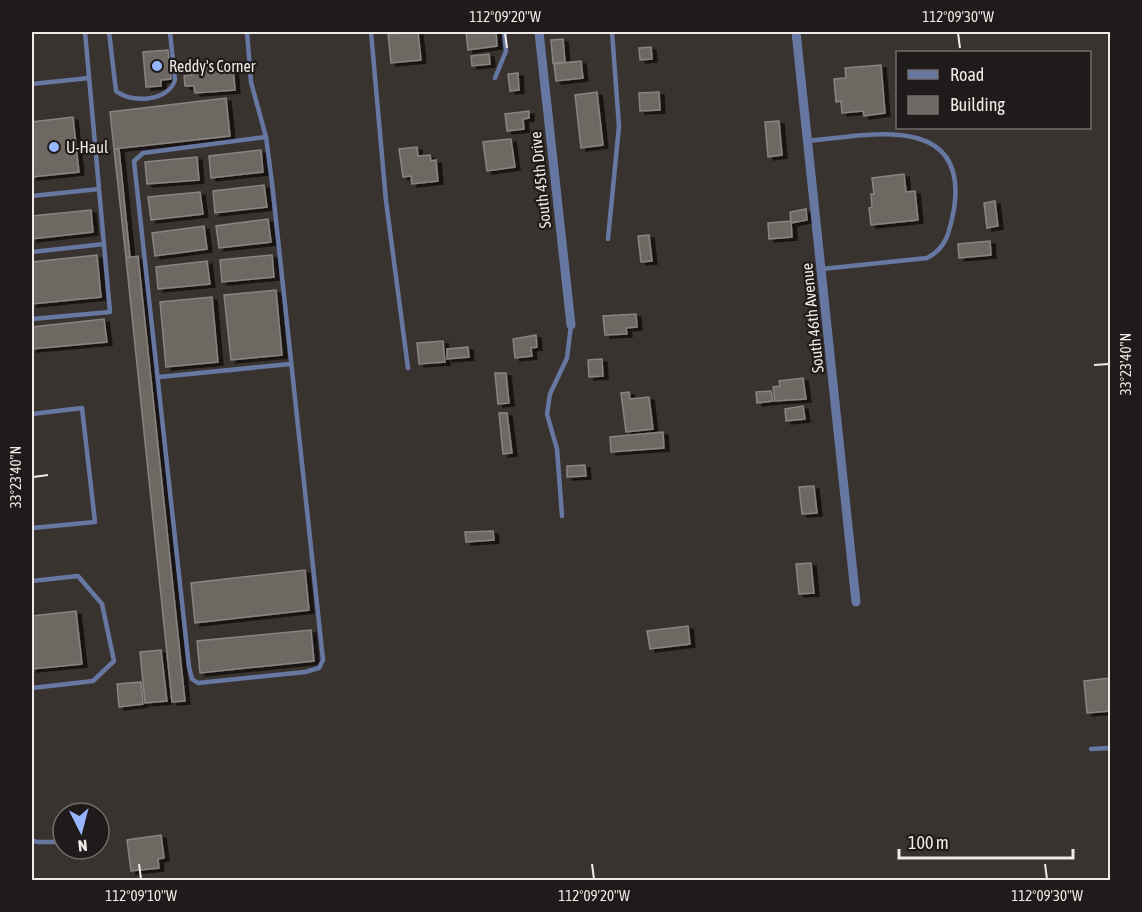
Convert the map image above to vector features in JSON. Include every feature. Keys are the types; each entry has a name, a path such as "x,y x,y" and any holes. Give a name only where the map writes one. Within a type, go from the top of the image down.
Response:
{"street":[{"name":"South 45th Drive","path":"539,32 571,325"},
{"name":"South 46th Avenue","path":"796,32 856,602"}],"lane":[{"path":"32,319 111,312 85,32"},
{"path":"109,32 116,92 127,98 159,96 173,87 175,80 170,32"},
{"path":"247,32 251,82 266,137 315,571 322,660 319,668 305,672 198,683 192,679 189,667 134,161 143,153 266,137"},
{"path":"371,32 386,201 408,368"},
{"path":"495,78 506,51 504,32"},
{"path":"608,239 619,126 612,32"},
{"path":"32,84 89,78"},
{"path":"808,141 890,133 920,137 940,148 953,169 955,201 952,222 950,233 939,252 927,258 822,268"},
{"path":"32,196 99,189"},
{"path":"32,252 104,244"},
{"path":"562,516 557,449 547,414 550,394 567,358 571,325"},
{"path":"159,377 290,364"},
{"path":"32,414 82,408 95,522 32,528"},
{"path":"32,581 78,576 102,604 114,661 93,681 32,688"},
{"path":"1090,750 1110,748"},
{"path":"32,840 51,842"}],"building":[{"path":"418,32 421,60 391,63 388,34"},
{"path":"466,32 496,32 497,46 468,50"},
{"path":"563,39 565,62 553,63 551,40"},
{"path":"651,47 652,59 640,60 639,48"},
{"name":"Reddy's Corner","path":"168,50 171,79 161,80 161,86 146,87 143,52"},
{"path":"489,54 490,64 472,66 471,56"},
{"path":"581,61 583,78 556,81 554,64"},
{"path":"881,65 885,113 864,116 863,111 842,113 841,101 836,102 834,79 846,78 845,68"},
{"path":"233,66 235,90 195,93 194,86 185,86 184,76 191,75 190,69"},
{"path":"518,73 519,90 510,91 508,74"},
{"path":"597,92 603,145 581,148 575,95"},
{"path":"659,92 660,110 640,111 639,93"},
{"path":"226,98 230,136 114,149 110,112"},
{"path":"529,111 529,118 523,119 524,129 507,131 505,114"},
{"name":"U-Haul","path":"73,117 79,172 32,177 32,122"},
{"path":"779,121 782,155 768,157 765,122"},
{"path":"511,139 515,167 487,171 483,142"},
{"path":"417,147 418,156 430,155 431,161 436,160 438,181 412,184 411,176 403,177 399,149"},
{"path":"114,149 119,149 130,257 126,258"},
{"path":"261,150 263,172 211,178 209,156"},
{"path":"197,157 199,180 147,184 145,162"},
{"path":"904,174 906,192 915,191 918,220 871,225 869,208 872,207 871,194 874,194 872,178"},
{"path":"264,185 267,207 215,213 213,191"},
{"path":"200,192 203,214 151,220 148,197"},
{"path":"995,201 998,226 987,228 984,203"},
{"path":"806,209 807,220 791,223 790,212"},
{"path":"91,210 93,232 32,239 32,216"},
{"path":"268,219 271,242 219,248 216,226"},
{"path":"791,221 792,237 769,239 768,223"},
{"path":"204,226 207,249 155,256 152,233"},
{"path":"649,235 652,261 641,262 638,236"},
{"path":"990,241 991,255 959,258 958,244"},
{"path":"97,255 101,297 32,304 32,262"},
{"path":"272,255 274,277 222,282 220,260"},
{"path":"138,256 185,701 172,702 126,258"},
{"path":"207,261 210,284 158,289 156,267"},
{"path":"276,290 282,355 231,360 224,295"},
{"path":"212,297 218,362 166,367 160,302"},
{"path":"636,314 637,327 626,328 627,334 605,335 603,316"},
{"path":"104,319 107,342 32,349 32,327"},
{"path":"536,335 537,347 531,348 532,356 515,358 513,339"},
{"path":"443,341 445,362 419,364 417,343"},
{"path":"468,347 469,357 447,359 447,349"},
{"path":"602,359 603,376 589,377 588,360"},
{"path":"495,373 506,373 509,403 498,404"},
{"path":"803,378 806,399 775,401 773,387 780,386 779,381"},
{"path":"771,391 773,401 757,403 756,392"},
{"path":"629,392 630,399 649,397 653,429 626,432 621,393"},
{"path":"803,406 805,419 786,421 785,409"},
{"path":"499,413 507,413 512,453 503,454"},
{"path":"663,432 664,448 611,452 610,437"},
{"path":"585,465 586,476 567,477 567,466"},
{"path":"814,486 817,513 802,514 799,487"},
{"path":"493,531 494,540 466,542 465,532"},
{"path":"811,563 814,593 799,594 796,564"},
{"path":"305,570 309,610 195,623 191,583"},
{"path":"76,611 82,664 32,669 32,616"},
{"path":"688,626 690,644 650,649 647,631"},
{"path":"311,630 314,661 200,673 197,641"},
{"path":"161,650 167,701 145,703 140,652"},
{"path":"1110,678 1110,711 1087,713 1084,681"},
{"path":"141,682 143,704 119,707 117,684"},
{"path":"161,835 164,858 158,859 159,868 131,871 127,840"}],"place":[{"name":"Reddy's Corner","path":"157,66"},
{"name":"U-Haul","path":"54,147"}]}
